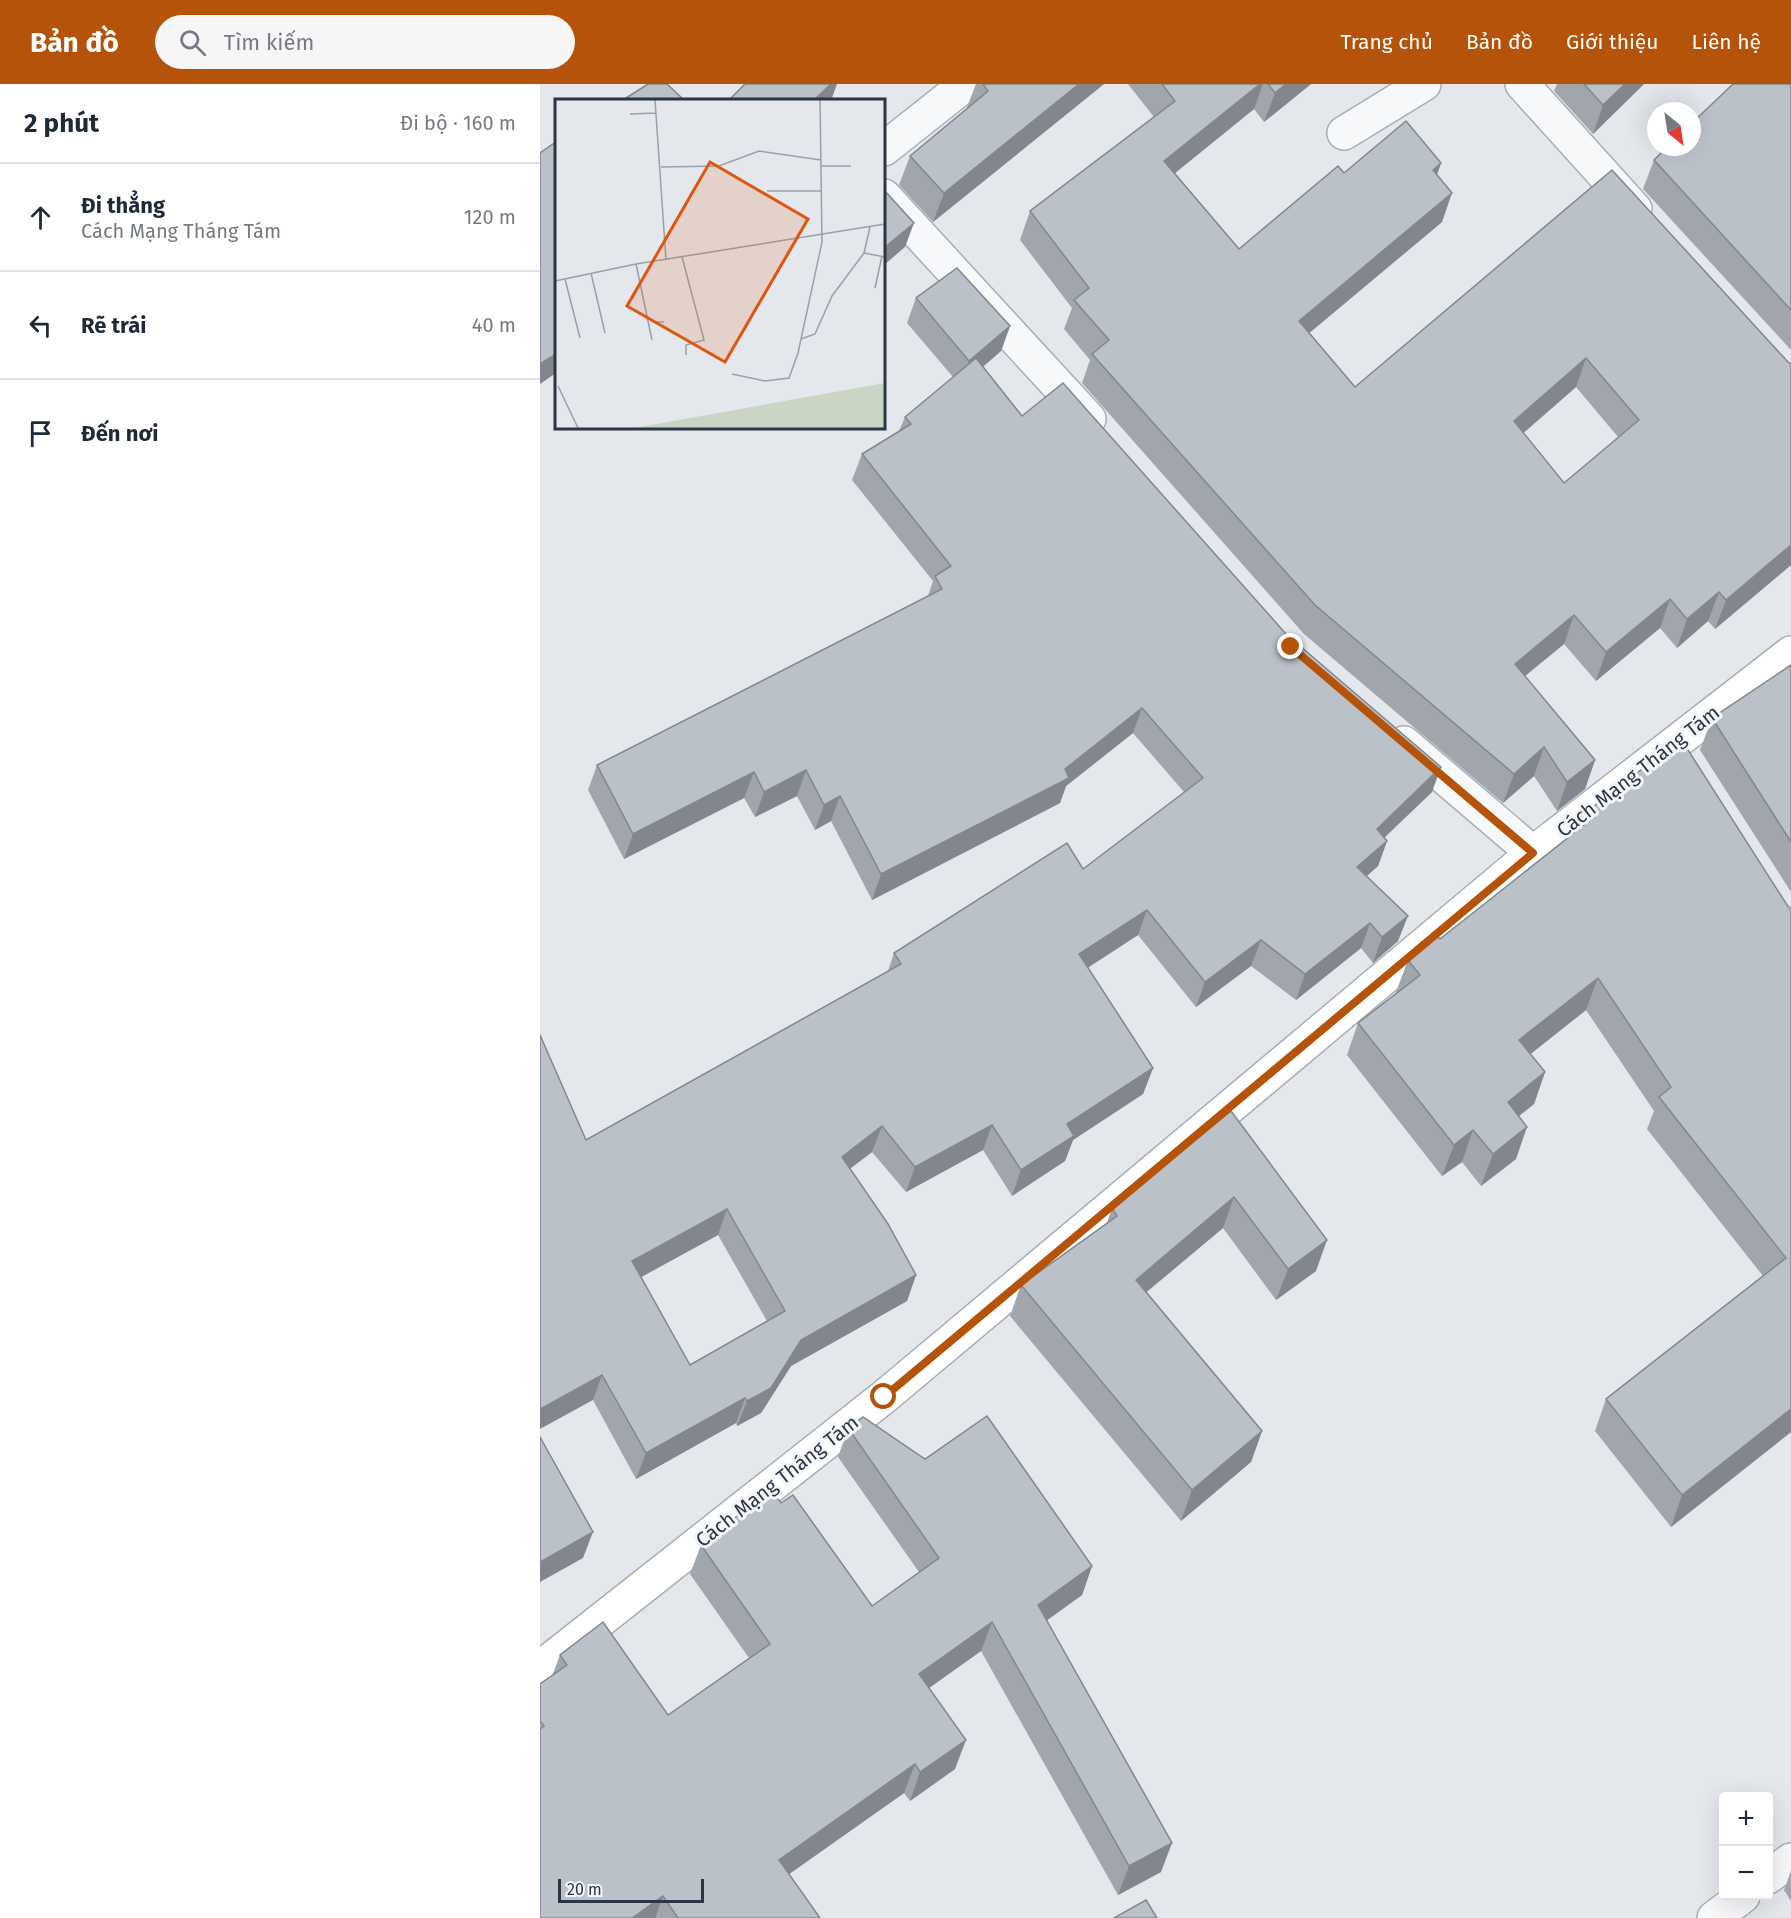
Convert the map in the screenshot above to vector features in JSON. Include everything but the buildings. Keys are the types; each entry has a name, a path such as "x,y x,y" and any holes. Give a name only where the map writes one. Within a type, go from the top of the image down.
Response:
{"street":[{"path":"885,148 966,84"},
{"path":"1344,133 1424,84"},
{"path":"1497,84 1526,89 1657,232"},
{"path":"885,197 1112,444"},
{"name":"Cách Mạng Tháng Tám","path":"540,1668 884,1397 1533,853 1673,742 1791,653"},
{"path":"1378,722 1533,853"},
{"path":"1673,742 1692,771"},
{"path":"1773,1873 1791,1860"},
{"path":"1714,1918 1738,1900"}],"route":[{"path":"884,1397 1533,853 1336,688 1291,647"}]}
